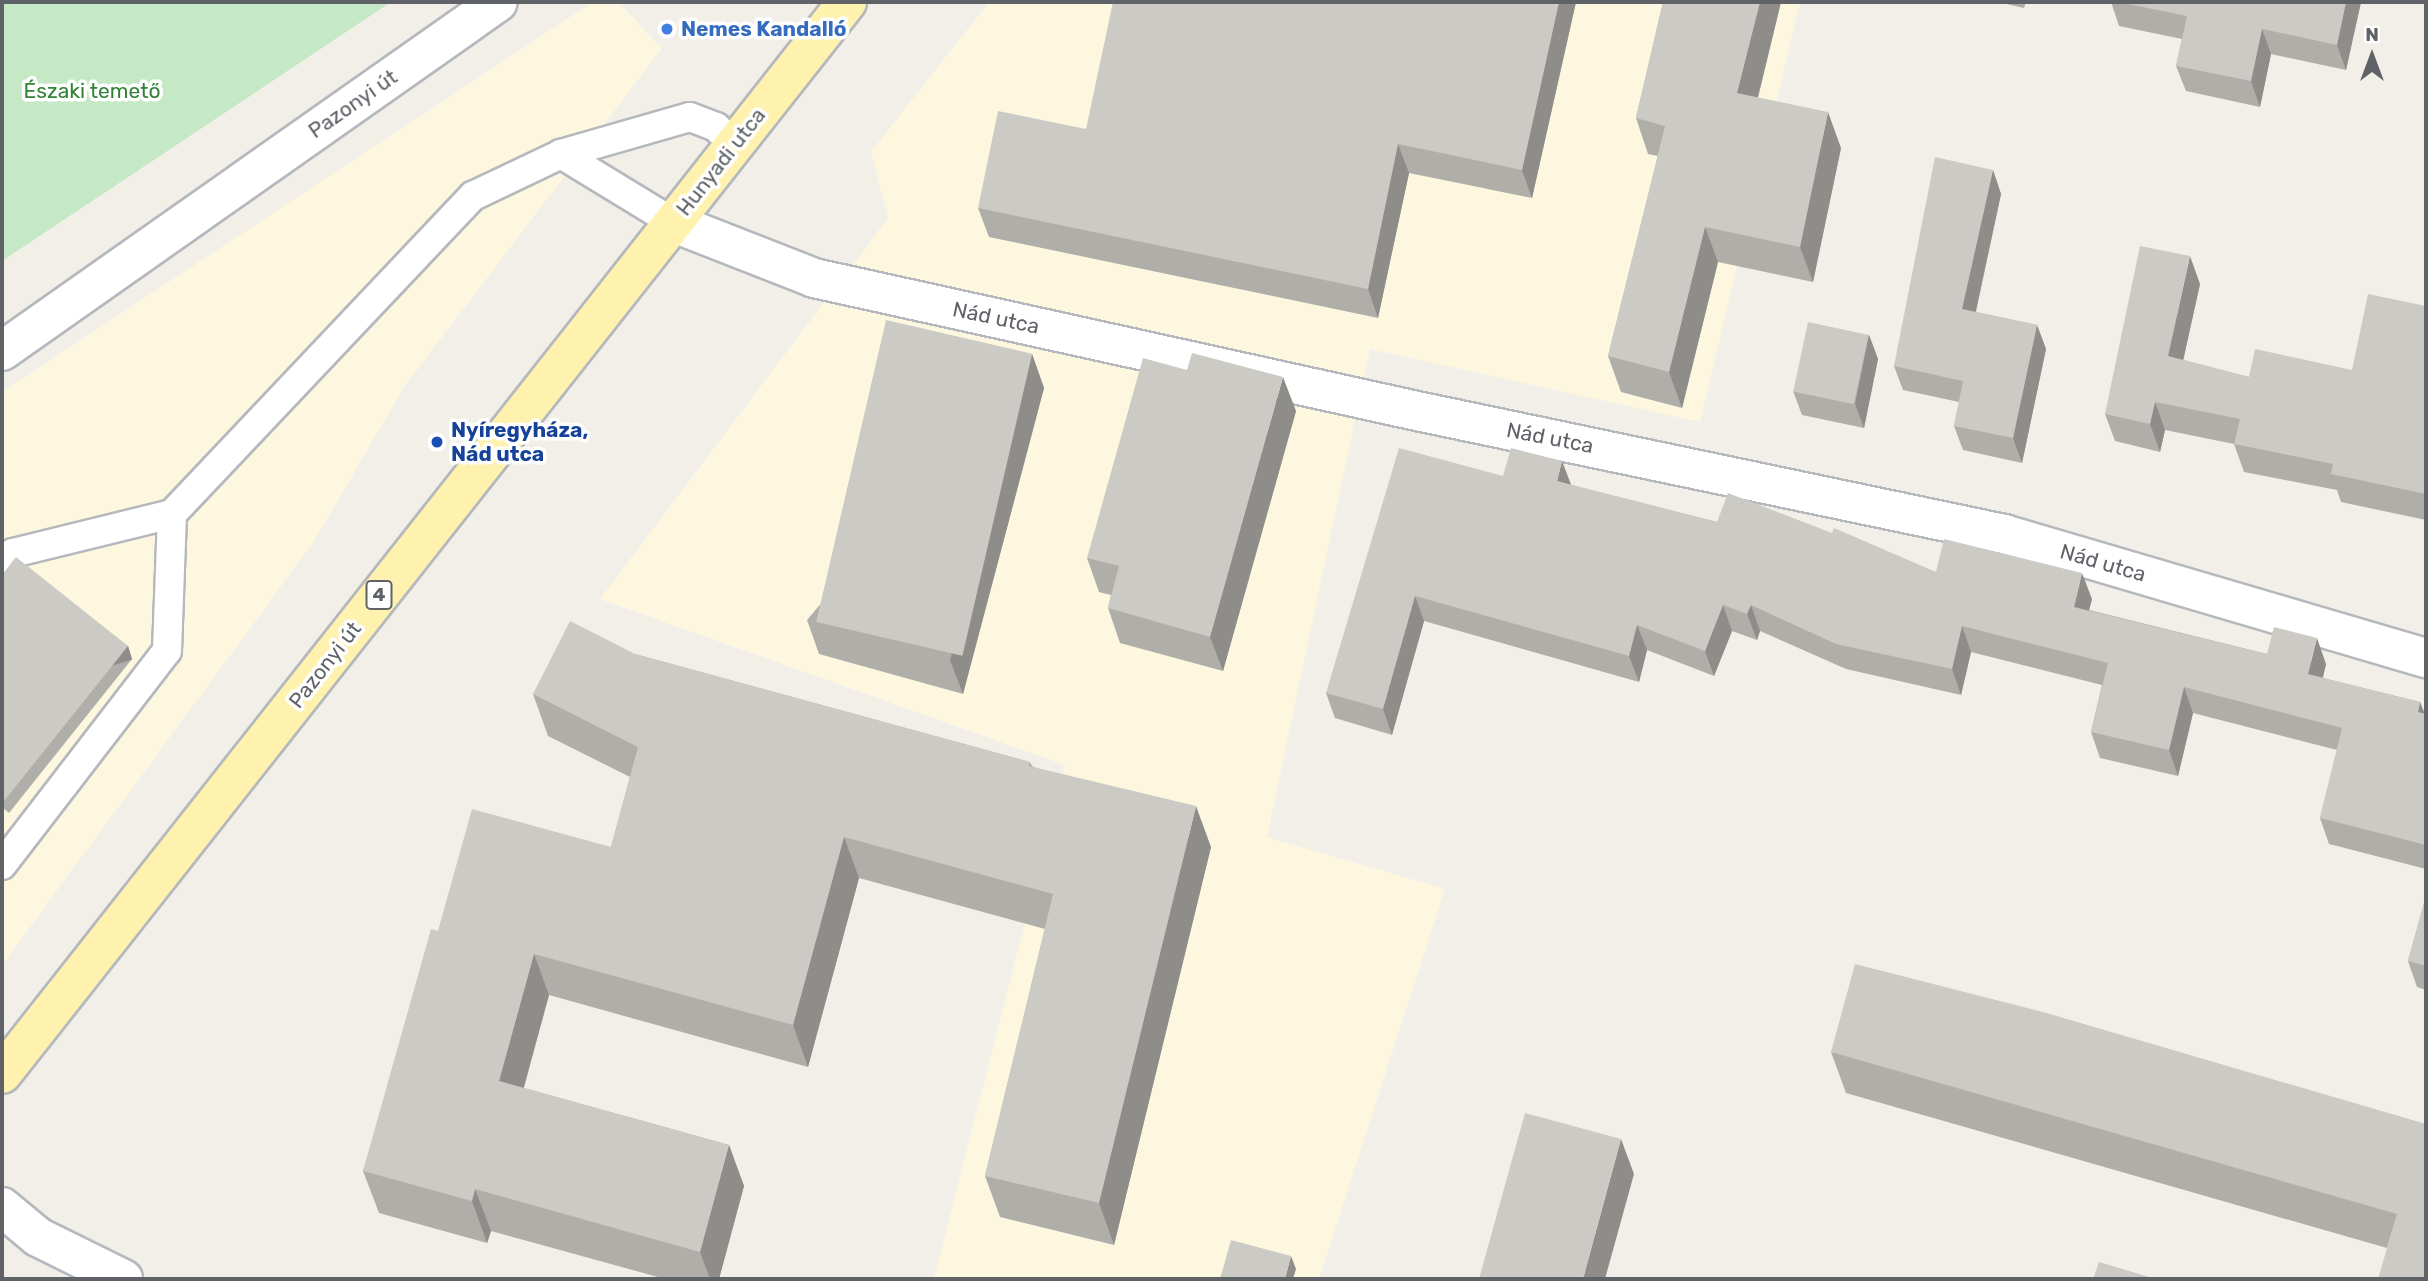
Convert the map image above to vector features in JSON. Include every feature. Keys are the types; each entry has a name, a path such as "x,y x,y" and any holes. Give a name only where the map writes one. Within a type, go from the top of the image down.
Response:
{"main road":[{"name":"Hunyadi utca","path":"674,223 847,2"},
{"name":"Pazonyi út","path":"2,1074 674,223"}],"street":[{"name":"Pazonyi út","path":"2,351 498,2"},
{"name":"Nád utca","path":"674,223 814,278 1390,405 2004,534 2426,658"},
{"path":"2,1207 38,1237 123,1279"}],"lane":[{"path":"2,567 13,553 172,514 473,196 561,154 690,117 716,127 734,146"},
{"path":"561,154 674,223"},
{"path":"2,865 167,651 172,514"}],"shaded area":[{"path":"593,2 618,2 662,48 404,387 313,543 2,965 2,392"},
{"path":"989,2 1800,2 1700,422 1370,349 1267,837 1445,889 1319,1279 934,1279 1065,765 600,599 888,218 871,152"}],"green space":[{"name":"Északi temető","path":"2,2 391,2 2,261"}],"building":[{"path":"1113,2 1559,2 1522,170 1398,144 1368,289 978,208 998,111 1086,129"},
{"path":"1663,2 1760,2 1737,93 1828,112 1800,247 1705,227 1669,372 1608,356 1665,126 1636,118"},
{"path":"2118,2 2346,2 2337,45 2262,29 2251,81 2176,66 2187,16"},
{"path":"1935,157 1993,170 1962,309 2037,325 2013,438 1954,426 1963,381 1894,366"},
{"path":"2140,246 2190,256 2168,356 2249,377 2255,349 2352,370 2368,294 2426,306 2426,494 2331,474 2333,464 2234,444 2240,419 2155,402 2150,424 2105,414"},
{"path":"886,320 1032,354 962,656 816,622"},
{"path":"1808,322 1869,335 1854,404 1793,391"},
{"path":"1192,353 1283,377 1210,637 1108,608 1119,566 1087,558 1143,358 1187,370"},
{"path":"1399,448 1503,476 1511,448 1562,461 1557,481 1717,522 1728,493 1832,533 1834,528 1936,572 1944,539 2082,573 2074,607 2267,654 2274,627 2317,638 2308,674 2420,702 2418,712 2426,714 2426,845 2320,818 2342,728 2184,687 2169,750 2091,732 2108,663 1962,626 1952,669 1836,644 1751,605 1747,614 1723,605 1705,651 1637,625 1629,656 1415,596 1383,709 1326,693"},
{"path":"16,557 128,646 4,801 2,575"},
{"path":"570,621 635,654 1030,762 1029,766 1196,806 1099,1203 985,1176 1053,894 844,837 793,1025 534,954 499,1081 729,1145 700,1252 475,1189 472,1201 363,1171 431,929 438,931 472,809 611,847 638,747 533,694"},
{"path":"2426,896 2426,966 2408,961"},
{"path":"1855,964 2043,1012 2426,1124 2426,1279 2378,1279 2397,1214 1831,1052"},
{"path":"1525,1113 1621,1139 1583,1279 1479,1279"},
{"path":"1231,1240 1291,1256 1285,1279 1220,1279"},
{"path":"2099,1262 2156,1279 2093,1279"}],"place":[{"name":"Nemes Kandalló","path":"667,29"},
{"name":"Nyíregyháza, Nád utca","path":"437,442"}]}
